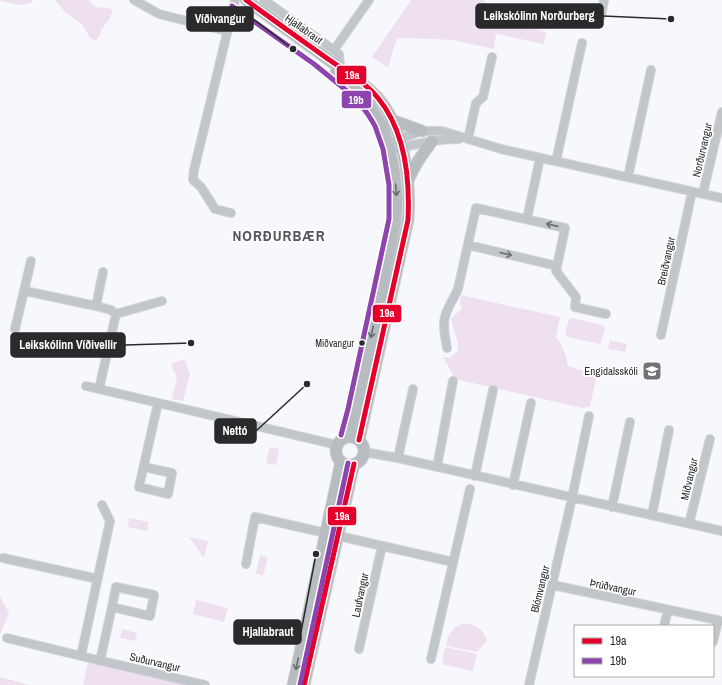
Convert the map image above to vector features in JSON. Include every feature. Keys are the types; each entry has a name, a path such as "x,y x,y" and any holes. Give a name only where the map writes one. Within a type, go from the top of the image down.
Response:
{"main road":[{"name":"Hjallabraut","path":"236,0 297,43 350,84 368,102 383,127 389,148 396,183 397,198 395,224 369,349 348,437"},
{"name":"Hjallabraut","path":"246,0 372,91 383,104 392,120 401,143 408,180 409,207 404,239 359,440"},
{"path":"392,120 422,131"},
{"path":"408,180 426,147 432,141"},
{"path":"352,437 359,440 364,448 362,458 354,464 346,464 341,462 336,451 337,445 341,440 352,437"},
{"path":"293,685 341,462"},
{"path":"304,685 354,464"}],"street":[{"path":"134,0 159,14 227,31"},
{"path":"231,213 215,209 201,187 193,180 194,170 227,31 236,0"},
{"name":"Hjallabraut","path":"264,0 339,54 340,68"},
{"name":"Hjallabraut","path":"274,8 279,0"},
{"name":"Hjallabraut","path":"334,50 369,0"},
{"path":"601,16 604,0"},
{"path":"556,161 582,43"},
{"path":"468,139 476,103 483,97 492,57"},
{"path":"628,177 651,70"},
{"name":"Norðurvangur","path":"703,193 722,112"},
{"path":"389,148 422,131 442,131 501,149 722,198"},
{"path":"401,143 443,139 468,139"},
{"path":"527,219 540,158"},
{"name":"Breiðvangur","path":"661,335 692,192"},
{"path":"448,348 444,323 447,311 458,289 476,208 566,228 556,270 576,297 575,308 606,314"},
{"path":"468,245 557,266"},
{"path":"15,329 31,260"},
{"path":"96,306 103,272"},
{"path":"25,291 96,306 110,310 116,314 162,301"},
{"path":"99,389 116,314"},
{"path":"437,467 453,381"},
{"path":"86,386 337,445"},
{"path":"398,458 413,389"},
{"path":"475,476 493,390"},
{"path":"144,467 172,473 168,494 139,487 158,403"},
{"path":"513,485 531,403"},
{"path":"572,498 590,416"},
{"path":"612,507 630,422"},
{"path":"652,515 669,430"},
{"name":"Miðvangur","path":"689,524 710,439"},
{"path":"364,452 398,458 722,531"},
{"path":"430,659 470,489"},
{"name":"Blómvangur","path":"529,685 572,498"},
{"path":"81,656 110,521 102,505"},
{"path":"246,564 255,517 453,562"},
{"name":"Laufvangur","path":"359,649 382,546"},
{"path":"3,558 98,579"},
{"name":"Þrúðvangur","path":"553,585 720,620 714,639"},
{"path":"100,661 116,587 154,595 150,616 112,607"},
{"path":"664,625 668,610"},
{"name":"Suðurvangur","path":"7,638 205,685"}],"shaded area":[{"path":"0,0 33,0 31,3 20,5"},
{"path":"55,0 88,0 96,7 113,9 110,19 105,24 99,37 95,41 90,38 82,24 66,13"},
{"path":"411,0 485,0 482,17 546,32 544,44 496,34 494,49 453,40 397,39 388,68 372,57"},
{"path":"461,295 560,317 556,337 564,350 568,366 597,375 590,406 582,408 455,379 443,357 449,358 457,352 458,344 451,319 462,308 460,305"},
{"path":"572,318 603,325 605,328 601,343 599,344 568,337 565,334 569,319"},
{"path":"610,340 627,344 625,352 608,349"},
{"path":"184,359 190,374 183,401 172,399 177,378 171,364"},
{"path":"270,447 279,449 276,465 266,463"},
{"path":"129,518 149,522 147,531 128,527"},
{"path":"189,537 208,541 204,558"},
{"path":"260,555 268,557 263,576 256,574"},
{"path":"0,596 9,613 0,635"},
{"path":"196,600 228,608 224,622 193,614"},
{"path":"462,624 475,626 484,633 487,641 477,652 446,646 451,632"},
{"path":"122,629 137,633 135,641 120,638"},
{"path":"445,647 477,654 473,671 442,664"},
{"path":"88,662 186,685 83,685"},
{"path":"0,677 30,685 0,685"}],"transit line":[{"name":"19a","path":"246,0 373,92 387,111 395,126 404,156 407,172 408,220 359,440"},
{"name":"19b","path":"232,6 314,64 352,95 362,106 375,126 383,149 389,185 389,219 341,435"},
{"name":"19b","path":"300,685 348,463"},
{"name":"19a","path":"304,685 354,464"}],"place":[{"name":"Leikskólinn Norðurberg","path":"671,19"},
{"name":"Víðivangur","path":"293,49"},
{"name":"Leikskólinn Víðivellir","path":"191,343"},
{"name":"Miðvangur","path":"362,343"},
{"name":"Engidalsskóli","path":"652,371"},
{"name":"Nettó","path":"307,384"},
{"name":"Hjallabraut","path":"316,554"}],"district":[{"name":"NORÐURBÆR","path":"279,236"}]}
